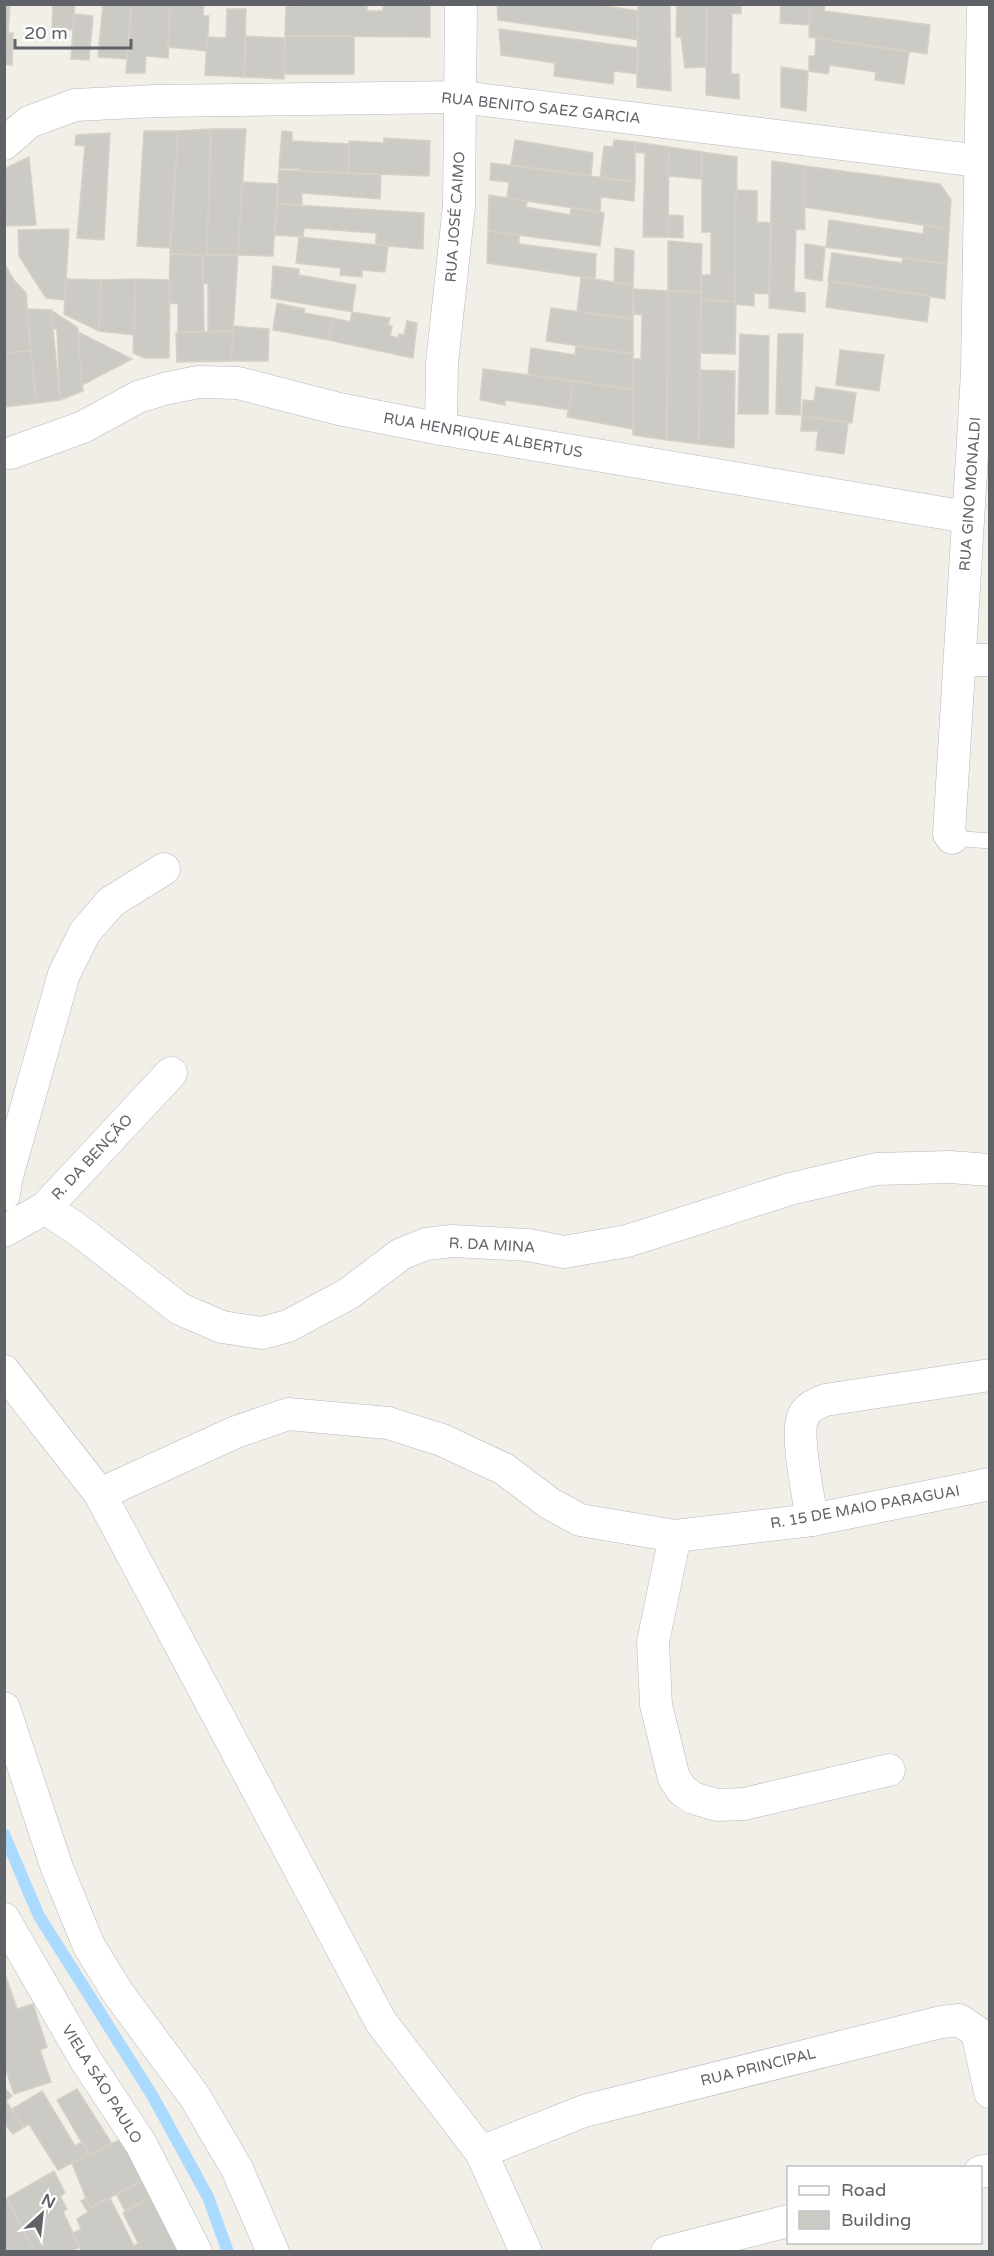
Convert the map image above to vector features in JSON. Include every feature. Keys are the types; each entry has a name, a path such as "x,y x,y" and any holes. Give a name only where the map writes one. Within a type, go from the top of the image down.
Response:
{"street":[{"name":"RUA JOSÉ CAIMO","path":"441,429 442,363 459,206 461,4"},
{"name":"RUA GINO MONALDI","path":"952,838 949,834 975,660 967,517 983,372 979,161 983,4"},
{"name":"RUA BENITO SAEZ GARCIA","path":"4,144 29,122 75,105 156,101 461,97 979,161"},
{"name":"RUA HENRIQUE ALBERTUS","path":"11,453 83,427 138,398 198,382 238,383 339,410 441,429 967,517"},
{"path":"4,1195 6,1180 64,974 85,932 111,902 164,869"},
{"name":"R. DA BENÇÃO","path":"4,1231 45,1208 171,1073"},
{"name":"R. DA MINA","path":"45,1208 77,1229 180,1309 222,1327 262,1333 288,1326 338,1299 401,1254 426,1244 452,1241 528,1245 564,1252 627,1241 790,1189 876,1169 950,1167 990,1170"},
{"path":"4,1371 100,1494 381,2022 481,2152 526,2252"},
{"path":"812,1520 800,1431 803,1416 810,1407 825,1400 990,1375"},
{"name":"R. 15 DE MAIO PARAGUAI","path":"100,1494 236,1432 288,1414 388,1423 442,1440 504,1469 549,1503 580,1520 675,1536 812,1520 990,1484"},
{"path":"675,1536 653,1642 656,1705 674,1778 682,1790 693,1798 717,1805 744,1804 889,1770"},
{"path":"4,1708 57,1868 89,1946 118,1993 195,2097 237,2169 273,2252"},
{"name":"VIELA SÃO PAULO","path":"4,1919 84,2059 141,2144 196,2252"},
{"name":"RUA PRINCIPAL","path":"481,2152 584,2111 941,2022 959,2020 978,2032 990,2092"},
{"path":"667,2252 787,2222"}],"lane":[{"path":"952,838 990,841"}],"building":[{"path":"4,4 10,4 8,33 13,33 12,65 4,64"},
{"path":"53,4 75,4 73,30 52,28"},
{"path":"103,4 131,4 127,59 98,57"},
{"path":"132,4 170,4 168,58 146,56 145,73 126,73"},
{"path":"170,4 204,4 203,16 209,16 207,51 168,47"},
{"path":"367,4 367,11 383,11 383,4 430,4 430,37 285,36 286,6"},
{"path":"497,4 593,4 638,11 638,40 498,20"},
{"path":"638,4 670,4 671,91 637,87"},
{"path":"677,4 707,4 706,67 685,68 681,37 676,37"},
{"path":"707,4 741,4 741,14 732,13 731,74 739,74 739,99 706,95"},
{"path":"781,4 810,4 810,25 780,23"},
{"path":"810,4 825,4 824,11 930,25 927,54 809,37"},
{"path":"227,9 246,9 244,77 205,75 207,37 226,38"},
{"path":"74,14 93,16 89,60 71,59"},
{"path":"499,29 638,48 637,74 614,71 613,84 554,76 555,63 501,55"},
{"path":"246,36 285,38 284,79 244,77"},
{"path":"285,36 354,36 354,74 284,74"},
{"path":"816,38 909,52 904,84 875,80 876,72 830,65 828,74 809,71 809,56 815,56"},
{"path":"781,67 808,71 806,111 781,107"},
{"path":"211,129 207,255 170,254 178,131"},
{"path":"211,129 246,129 238,255 207,255"},
{"path":"144,131 178,131 170,248 137,246"},
{"path":"282,131 292,132 292,141 349,144 349,173 279,168"},
{"path":"110,133 104,240 77,238 85,146 75,145 76,135"},
{"path":"384,138 430,141 429,176 349,173 349,141 384,143"},
{"path":"515,140 593,153 591,176 511,165"},
{"path":"614,140 635,142 635,182 600,178 604,146 613,147"},
{"path":"635,142 669,147 668,237 643,237 645,153 635,152"},
{"path":"669,147 702,152 702,179 668,176"},
{"path":"702,152 737,157 736,302 701,300 701,275 711,275 711,232 702,232"},
{"path":"29,157 36,225 6,226 4,169"},
{"path":"772,161 804,166 805,230 796,229 794,292 805,293 805,312 769,308"},
{"path":"491,163 635,182 634,201 601,197 600,212 507,198 509,182 490,180"},
{"path":"804,166 940,184 951,200 949,229 804,207"},
{"path":"279,170 381,175 380,199 302,193 302,205 277,204"},
{"path":"242,182 278,184 273,256 238,255"},
{"path":"736,190 757,191 757,222 771,223 769,294 754,293 754,306 735,304"},
{"path":"489,195 527,201 526,207 570,215 571,208 604,213 600,246 488,231"},
{"path":"277,204 424,213 423,249 376,245 376,233 304,228 303,237 275,235"},
{"path":"668,215 683,216 683,238 668,237"},
{"path":"829,220 923,234 924,225 949,229 947,264 826,247"},
{"path":"69,229 65,300 46,298 19,256 18,230"},
{"path":"488,231 519,235 519,244 596,254 595,279 487,263"},
{"path":"299,237 388,246 385,272 362,270 362,277 340,275 341,268 296,263"},
{"path":"668,241 702,244 701,292 668,291"},
{"path":"805,244 825,247 822,281 805,278"},
{"path":"615,248 634,251 633,285 614,282"},
{"path":"832,253 902,263 903,258 947,264 945,299 828,281"},
{"path":"170,254 203,255 204,332 178,332 178,304 169,303"},
{"path":"203,255 238,255 233,331 208,332 208,283 203,284"},
{"path":"4,263 14,280 26,293 31,351 4,353"},
{"path":"273,266 299,269 299,275 356,285 352,312 271,298"},
{"path":"581,277 633,285 633,319 577,312"},
{"path":"66,279 101,280 99,331 64,314"},
{"path":"136,279 134,335 99,331 101,280"},
{"path":"136,279 170,280 169,358 145,358 133,353"},
{"path":"829,281 930,296 927,322 826,307"},
{"path":"633,289 668,291 667,440 633,435 633,359 641,359 642,315 634,314"},
{"path":"668,291 701,292 699,444 667,440"},
{"path":"701,300 736,302 735,354 700,353"},
{"path":"277,303 305,309 304,313 333,318 328,340 273,330"},
{"path":"551,308 633,319 633,354 546,341"},
{"path":"27,309 51,310 60,400 36,403"},
{"path":"51,310 78,328 83,391 60,400 57,329 53,329"},
{"path":"352,312 390,318 388,325 392,326 390,336 399,338 399,334 404,335 407,321 417,323 413,358 328,340 333,318 350,322"},
{"path":"233,326 269,329 268,361 231,361"},
{"path":"233,331 231,361 177,362 176,333"},
{"path":"78,332 132,359 82,385"},
{"path":"740,334 769,336 768,414 738,414"},
{"path":"778,334 803,334 800,415 776,414"},
{"path":"576,346 633,354 633,390 528,375 531,348 575,355"},
{"path":"840,350 884,355 879,391 836,385"},
{"path":"31,351 36,403 5,407 4,353"},
{"path":"483,369 574,381 569,410 505,400 505,405 480,400"},
{"path":"700,370 735,371 734,448 699,444"},
{"path":"574,381 633,390 633,429 567,417"},
{"path":"816,387 856,393 852,423 802,416 803,400 814,401"},
{"path":"802,416 848,423 844,454 816,450 818,431 801,431"},
{"path":"4,1971 17,2009 33,2004 47,2047 40,2050 51,2082 14,2094 4,2065"},
{"path":"4,2087 12,2096 6,2101 24,2127 13,2134 4,2123"},
{"path":"77,2089 112,2144 89,2155 57,2100"},
{"path":"42,2091 75,2146 82,2142 89,2155 58,2170 29,2124 24,2127 12,2109"},
{"path":"123,2138 146,2179 90,2208 72,2163"},
{"path":"54,2171 65,2193 60,2196 67,2209 63,2212 80,2247 70,2252 35,2252 7,2198"},
{"path":"146,2179 156,2194 125,2211 117,2195"},
{"path":"7,2198 35,2252 4,2252 4,2202"},
{"path":"86,2198 90,2208 110,2198 134,2246 139,2243 143,2252 82,2252 73,2233 81,2229 77,2219 88,2212 81,2201"},
{"path":"150,2198 181,2252 143,2252 123,2213"}],"waterway":[{"path":"4,1834 39,1916 152,2095 208,2197 228,2252"}]}
